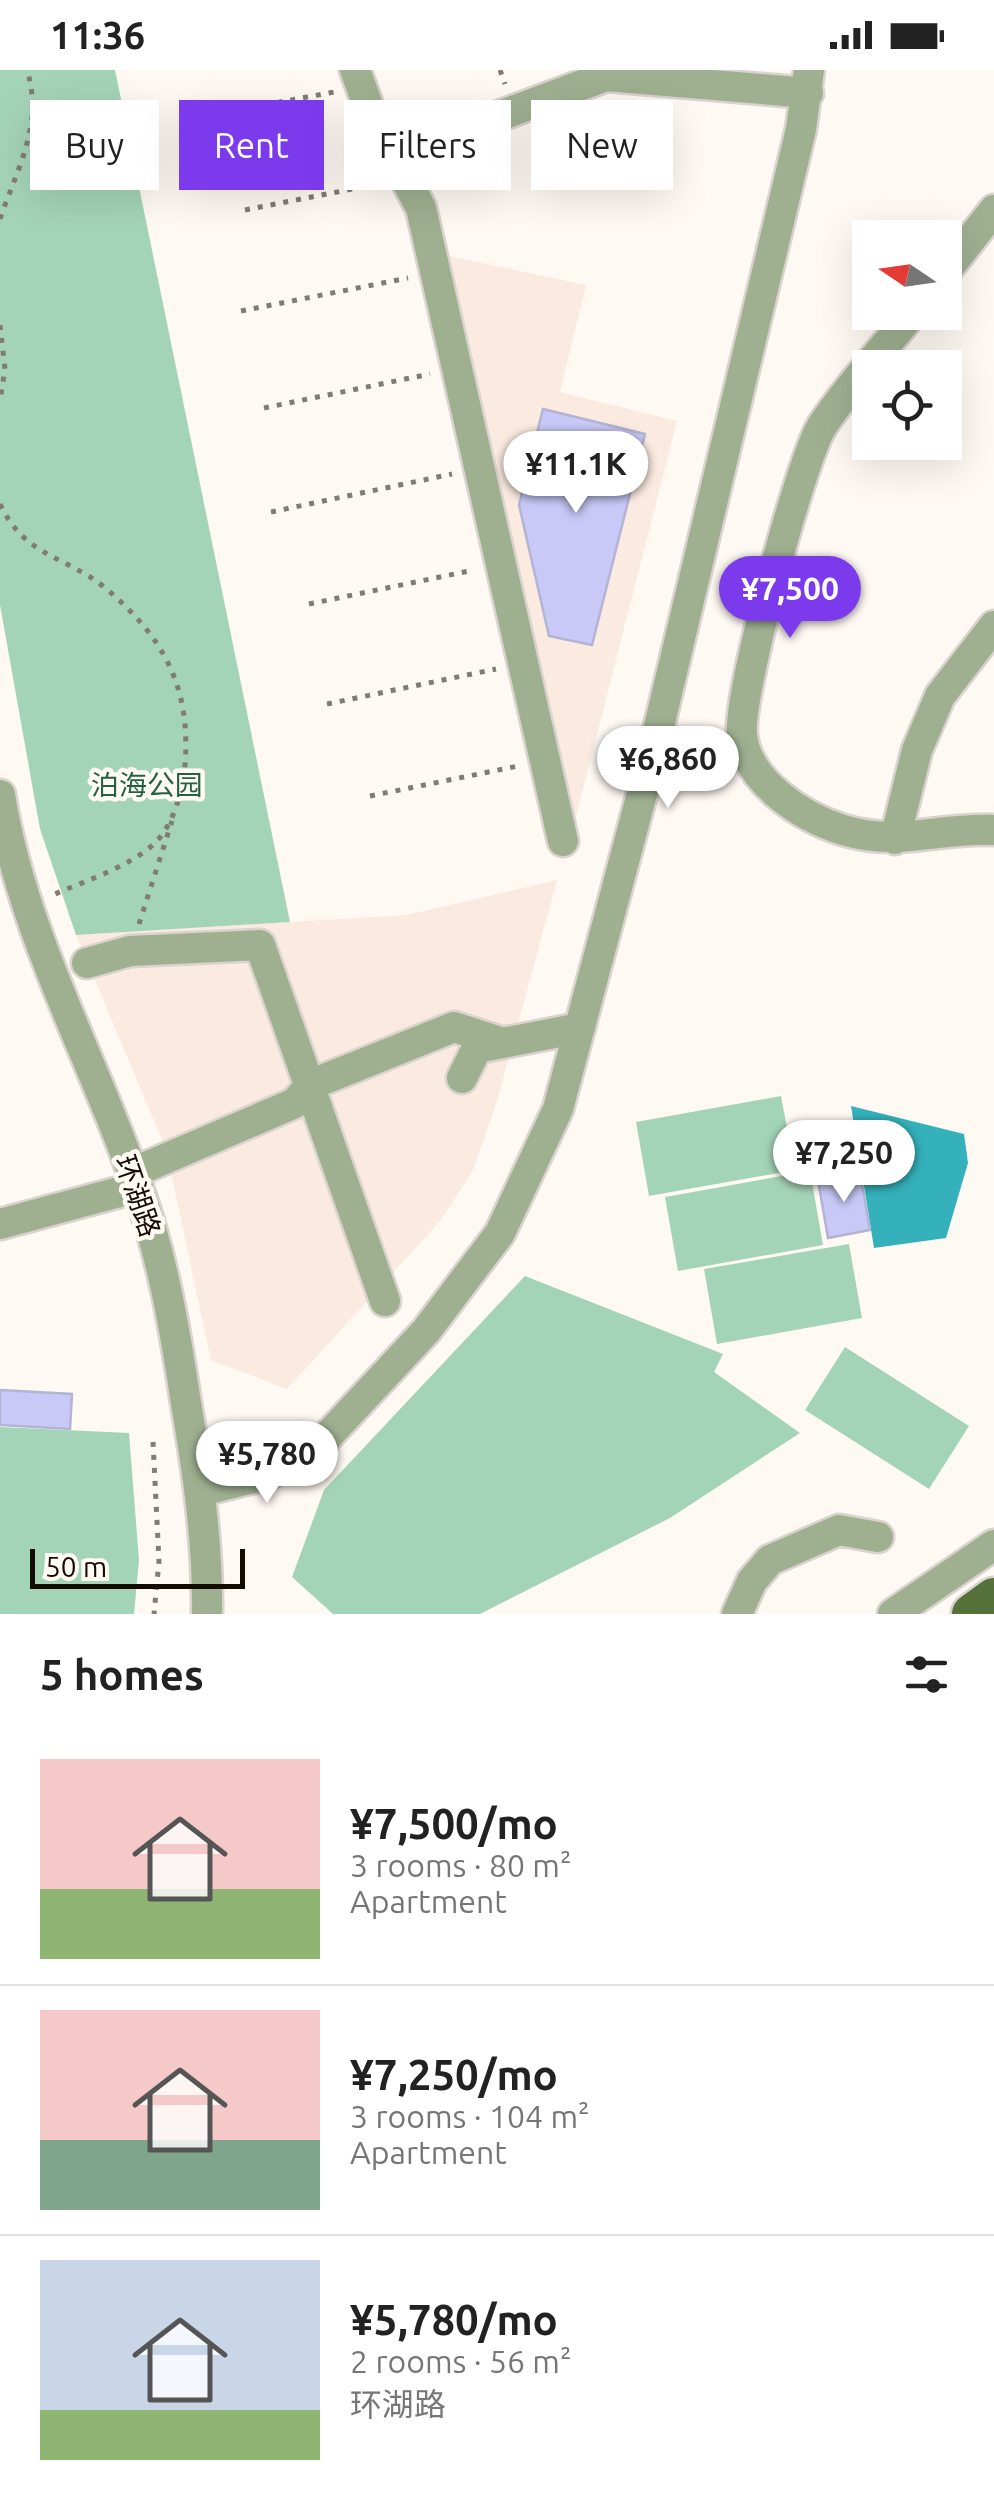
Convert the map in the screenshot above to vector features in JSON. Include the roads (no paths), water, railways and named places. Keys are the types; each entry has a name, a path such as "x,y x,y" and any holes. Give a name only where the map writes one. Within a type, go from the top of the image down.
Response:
{"main road":[{"path":"972,1614 994,1598"}],"street":[{"path":"201,1492 265,1475 311,1454 426,1331 500,1234 558,1109 652,756 809,82 606,76 511,118"},
{"path":"411,190 421,208 564,841"},
{"path":"962,250 994,210"},
{"path":"899,330 821,428 804,466 745,696 742,737 758,775 789,803 840,829 895,838 994,830"},
{"path":"895,838 917,750 940,696 994,626"},
{"name":"环湖路","path":"0,795 29,905 135,1180 168,1284 201,1492 208,1555 207,1614"},
{"path":"86,963 130,951 260,945 386,1301"},
{"path":"0,1224 135,1180 295,1104 310,1086 454,1026 500,1042"},
{"path":"462,1078 477,1048 580,1028"},
{"path":"737,1614 752,1581 770,1560 839,1530 878,1537"},
{"path":"892,1614 994,1545"}],"water":[{"path":"851,1106 964,1134 968,1163 946,1238 874,1248"}],"park label":[{"name":"泊海公园","path":"147,785"}]}
